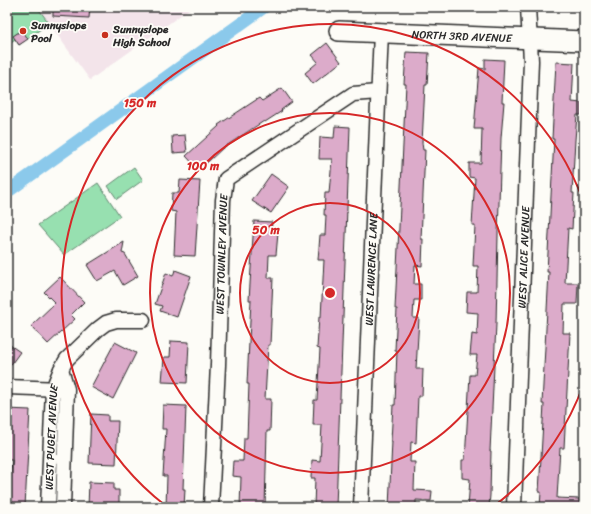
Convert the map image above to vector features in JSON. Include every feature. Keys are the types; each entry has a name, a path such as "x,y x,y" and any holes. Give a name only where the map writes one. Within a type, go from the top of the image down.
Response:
{"street":[{"name":"WEST ALICE AVENUE","path":"514,507 531,61 528,7"},
{"name":"NORTH 3RD AVENUE","path":"339,31 584,41"},
{"name":"WEST LAWRENCE LANE","path":"361,507 381,32"},
{"name":"WEST TOWNLEY AVENUE","path":"212,507 223,200 226,179 353,94 378,92"},
{"name":"WEST PUGET AVENUE","path":"48,501 53,389 61,369 67,359 106,323 116,320 143,320"},
{"name":"WEST PUGET AVENUE","path":"61,369 67,389 63,501"},
{"path":"7,387 67,389"},
{"path":"48,501 63,501"}],"shaded area":[{"name":"Sunnyslope High School","path":"37,7 192,7 90,80"}],"green space":[{"name":"Sunnyslope Pool","path":"7,7 37,7 49,23 19,45 15,39 7,45"},
{"path":"134,167 143,180 117,199 108,186"},
{"path":"98,183 120,216 64,255 38,225"}],"building":[{"path":"53,7 90,7 89,18 53,16"},
{"path":"22,30 28,39 19,45 13,36"},
{"path":"327,43 341,62 313,84 305,73 318,62 312,55"},
{"path":"406,52 429,53 427,85 425,85 422,143 423,150 425,150 421,239 423,239 422,266 415,265 414,284 421,284 421,300 414,300 413,318 419,318 416,369 423,369 422,396 418,396 416,443 411,442 410,462 415,462 414,490 432,491 431,501 416,500 416,507 389,507 393,405 395,405 397,309 395,309 406,84 404,84"},
{"path":"485,59 504,60 502,102 504,102 501,138 496,324 490,451 490,495 489,507 468,507 470,479 462,478 462,460 465,460 470,375 475,375 477,355 470,355 472,334 477,335 478,313 466,312 467,292 477,292 478,266 473,266 475,225 472,225 475,178 469,177 469,163 481,163 482,129 474,129 479,68 485,69"},
{"path":"556,62 574,63 572,102 581,103 581,115 577,115 572,193 574,193 572,229 568,228 565,283 578,283 577,304 564,304 563,333 570,333 564,448 560,448 557,498 580,499 579,507 540,507 541,492 539,492 544,404 542,404 549,272 547,272 554,139 552,139"},
{"path":"282,88 292,102 281,110 282,111 223,148 199,170 186,156 219,126 218,125 259,98 262,101"},
{"path":"335,126 350,127 336,507 314,507 315,478 311,478 312,460 320,461 322,425 313,425 314,400 317,400 320,349 317,348 319,317 321,317 324,260 318,260 320,235 325,235 325,193 329,193 332,159 319,159 320,137 334,138"},
{"path":"185,135 187,152 173,153 172,136"},
{"path":"271,174 289,187 271,213 252,201"},
{"path":"180,180 200,181 195,256 174,255 176,212 171,211 172,193 179,193"},
{"path":"254,221 272,222 271,233 278,233 276,255 269,255 268,278 273,278 270,345 268,345 265,399 271,399 270,431 267,431 265,507 240,507 241,477 232,476 233,461 243,461 244,438 247,438 249,384 247,384 251,300 249,300"},
{"path":"124,242 122,253 125,254 138,276 123,285 115,271 97,281 87,265"},
{"path":"175,270 191,276 177,317 160,311 162,306 155,304 166,273 173,276"},
{"path":"60,277 84,302 71,315 75,319 48,344 31,326 55,303 44,292"},
{"path":"171,341 189,342 187,383 162,382 164,357 170,357"},
{"path":"115,342 136,353 113,399 91,387"},
{"path":"7,343 20,352 7,370"},
{"path":"163,405 186,406 183,489 185,489 184,507 166,507 167,476 163,476 166,429 162,429"},
{"path":"7,409 30,410 25,507 7,507 7,482 10,482 12,460 7,460 9,427 7,427"},
{"path":"91,414 108,415 108,421 118,421 116,464 89,463"},
{"path":"89,482 114,483 114,490 119,490 119,507 88,507"}],"waterway":[{"path":"7,192 264,7"}],"place":[{"name":"Sunnyslope Pool","path":"23,31"},
{"name":"Sunnyslope High School","path":"105,35"}]}
